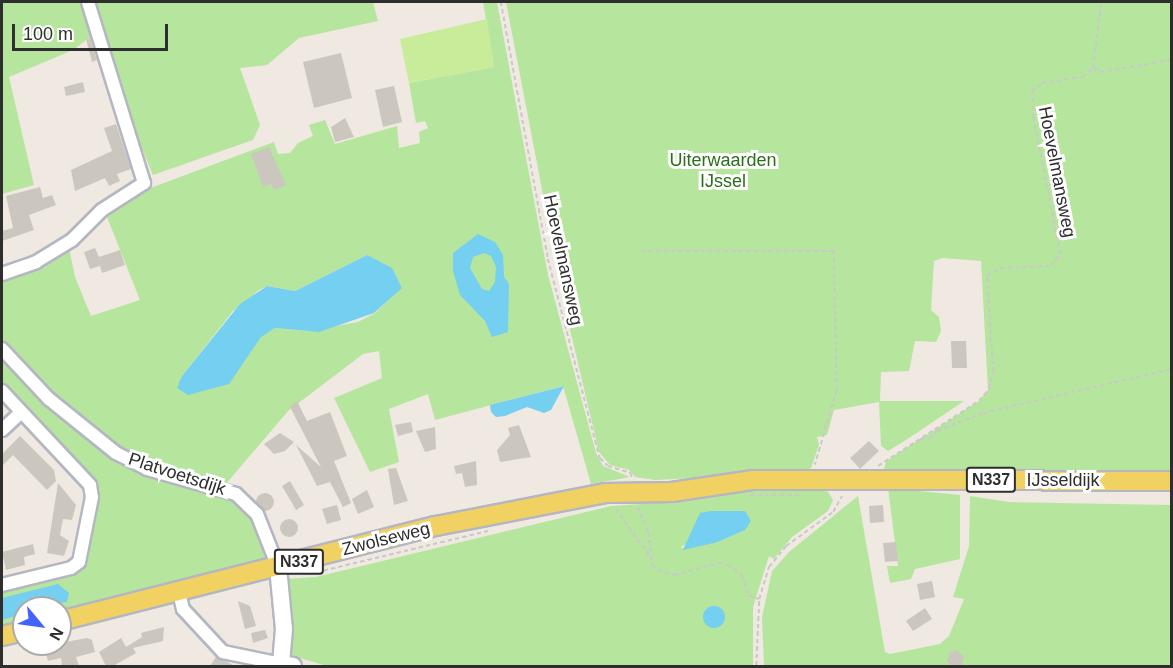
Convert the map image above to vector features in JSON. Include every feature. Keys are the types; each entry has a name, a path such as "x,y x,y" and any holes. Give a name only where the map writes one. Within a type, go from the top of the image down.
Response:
{"main road":[{"name":"Zwolseweg","path":"72,618 538,504 670,484 810,480"},
{"name":"IJsseldijk","path":"810,480 1172,481"}],"street":[{"path":"2,274 36,262 72,240 102,210 144,183 88,2"},
{"name":"Platvoetsdijk","path":"2,349 49,399 116,453 147,469 236,494 257,514 278,567"},
{"path":"2,391 90,484 92,497 80,562 71,568 2,585"},
{"path":"2,430 21,412"},
{"path":"179,592 183,609 223,652 287,665 278,567"},
{"path":"230,654 244,666"}],"path":[{"name":"Hoevelmansweg","path":"501,2 548,259 600,458 608,466 631,473 633,491"},
{"path":"1101,2 1093,68 1100,72 1172,60"},
{"name":"Hoevelmansweg","path":"876,479 879,464 885,458 979,400 989,389 993,372 987,276 1000,268 1051,266 1060,254 1033,118 1032,91 1042,83 1082,77 1093,68"},
{"path":"641,251 834,251 837,390 810,480"},
{"path":"919,437 921,442 929,439 937,431 983,413 1172,369"},
{"path":"756,666 759,599 764,579 778,555 833,512 843,490"},
{"path":"633,491 649,532 652,559"},
{"path":"613,504 658,570 674,575 718,563 728,565 742,575 749,595 759,599"},
{"name":"Zwolseweg","path":"300,573 310,574 490,531"}],"green space":[{"path":"2,2 83,2 94,34 73,50 9,77 34,185 2,194"},
{"path":"94,2 373,2 378,21 299,38 267,65 240,68 260,125 253,140 153,175 130,119"},
{"path":"483,2 497,2 548,275 596,453 603,466 630,477 591,484 563,386 435,420 428,394 389,409 399,462 370,472 334,398 382,378 379,351 363,354 288,411 225,485 195,480 125,454 68,410 2,346 2,278 69,248 75,277 91,316 140,300 107,217 145,190 274,142 278,154 290,153 298,143 313,136 309,125 325,120 335,144 397,126 399,148 420,143 419,132 428,128 425,121 416,123 409,83 494,67","holes":["367,255 402,287 375,313 358,322 306,331 275,328 182,376 233,311 267,286 295,291"]},
{"name":"Uiterwaarden IJssel","path":"506,2 1171,2 1171,476 888,473 884,469 886,461 979,401 988,390 981,261 943,258 934,261 931,310 939,317 941,331 936,342 915,341 909,371 881,372 880,401 964,401 906,440 888,451 881,446 879,402 834,410 827,435 817,437 819,445 811,468 802,473 655,480 635,477 629,470 610,465 599,452 564,304"},
{"path":"487,19 494,67 409,83 400,39"},
{"path":"2,355 108,450 235,499 254,518 265,548 264,563 72,614 72,596 12,596 12,629 2,631 2,590 83,565 98,495 2,388"},
{"path":"779,487 819,487 828,492 833,500 828,511 792,537 774,559 769,556 753,607 753,666 327,666 290,655 283,579 316,577 611,506 689,501","holes":["745,530 718,542 681,548"]},
{"path":"888,488 960,495 960,559 915,569 911,579 890,583 887,566 898,566"},
{"path":"858,496 885,652 890,654 940,644 949,636 964,599 953,597 969,546 970,496 1009,502 1171,505 1171,666 764,666 762,617 772,571 789,552"}],"water":[{"path":"478,234 495,242 503,255 504,277 509,284 508,332 492,337 485,321 460,295 453,271 453,253","holes":["484,253 491,256 496,267 495,282 489,291 482,289 470,268 473,257"]},
{"path":"367,255 392,268 402,288 374,313 319,332 275,328 261,337 229,384 188,395 177,388 182,376 240,304 267,286 295,291"},
{"path":"564,386 551,410 544,413 527,407 505,416 496,417 491,412 490,405"},
{"path":"745,511 751,521 745,530 718,542 683,550 700,513"},
{"path":"58,584 69,593 68,596 12,596 12,617 2,620 2,598"},
{"path":"714,606 722,609 725,617 722,625 714,628 706,625 703,617 706,609"}],"building":[{"path":"90,38 97,60 92,62 86,39"},
{"path":"341,53 352,98 314,108 303,62"},
{"path":"83,82 85,92 66,96 64,87"},
{"path":"394,86 402,122 383,127 375,90"},
{"path":"345,118 354,137 335,142 331,127"},
{"path":"116,124 131,169 117,174 120,181 109,186 105,178 75,191 71,170 112,151 104,128"},
{"path":"269,147 286,185 274,190 271,184 263,187 251,154"},
{"path":"40,187 43,198 52,195 56,205 29,215 34,230 2,241 2,231 13,228 6,196"},
{"path":"95,248 99,257 120,250 125,265 102,273 100,266 90,269 84,252"},
{"path":"951,341 966,341 967,368 952,368"},
{"path":"297,401 307,421 330,412 347,456 334,461 351,503 343,507 330,482 317,486 296,445 321,467 290,407"},
{"path":"411,422 413,432 398,436 395,425"},
{"path":"519,425 531,457 500,462 497,450 510,435 508,428"},
{"path":"435,427 436,449 425,452 416,431"},
{"path":"280,433 294,442 285,451 274,454 264,444"},
{"path":"20,436 54,470 56,481 47,490 13,455 2,466 2,454"},
{"path":"869,441 879,451 860,469 850,458"},
{"path":"476,461 477,485 465,487 462,473 456,474 454,466"},
{"path":"396,468 408,501 394,505 388,469"},
{"path":"290,481 304,505 296,510 282,486"},
{"path":"58,483 76,505 72,520 63,519 60,535 69,541 64,556 47,553"},
{"path":"367,490 374,507 358,514 352,499"},
{"path":"265,493 271,496 274,502 271,508 265,511 259,508 256,502 259,496"},
{"path":"337,505 341,520 327,524 322,509"},
{"path":"883,505 884,522 870,523 869,506"},
{"path":"289,519 295,522 298,528 295,534 289,537 283,534 280,528 283,522"},
{"path":"896,542 898,561 885,562 883,543"},
{"path":"33,544 35,554 24,557 25,565 6,570 2,552"},
{"path":"932,581 935,597 920,600 917,584"},
{"path":"238,601 250,606 256,626 245,629"},
{"path":"925,608 932,619 913,631 906,621"},
{"path":"164,627 163,641 133,648 136,653 113,666 106,666 99,652 121,638 126,647 142,637 141,633"},
{"path":"265,630 268,638 253,643 251,633"},
{"path":"87,638 92,640 95,652 76,657 79,666 62,666 61,658 48,661 47,656 72,656 72,641"},
{"path":"957,650 964,657 962,665 952,666 947,662 949,653"},
{"path":"216,657 226,661 234,666 210,666"}]}
